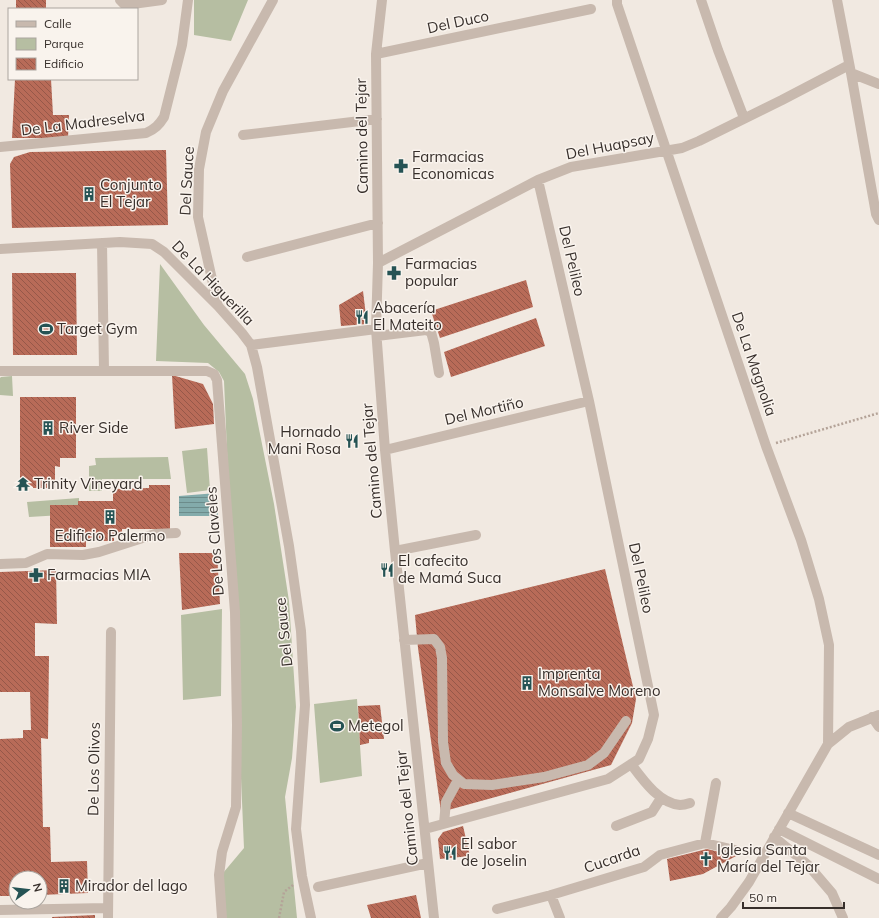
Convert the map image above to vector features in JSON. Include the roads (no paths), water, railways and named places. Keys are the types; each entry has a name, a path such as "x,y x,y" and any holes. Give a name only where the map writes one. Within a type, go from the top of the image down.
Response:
{"street":[{"path":"122,5 162,0"},
{"name":"De La Madreselva","path":"0,147 146,133 154,129 164,117 182,45 188,0"},
{"name":"Del Sauce","path":"218,306 198,218 200,170 206,132 223,91 273,0"},
{"name":"Camino del Tejar","path":"382,0 376,54 378,223 377,332 385,450 434,918"},
{"name":"De La Magnolia","path":"617,0 617,4 666,151 766,446 801,540 821,606 829,645 828,744"},
{"path":"701,0 744,118"},
{"path":"838,0 876,214 879,220"},
{"name":"Del Duco","path":"376,54 591,9"},
{"path":"850,69 879,84"},
{"name":"Del Huapsay","path":"378,263 538,180 571,167 682,148 850,69"},
{"path":"243,135 376,120"},
{"name":"Del Pelileo","path":"425,829 608,780 638,759 645,746 654,715 589,401 538,180"},
{"path":"247,257 378,223"},
{"name":"De La Higuerilla","path":"0,249 130,242 152,244 164,252 218,306 251,345 377,332 426,330 431,332 439,373"},
{"path":"102,243 104,370"},
{"name":"Del Sauce","path":"251,345 259,374 289,546 301,631 305,705 296,829 302,876 311,918"},
{"name":"De Los Claveles","path":"0,371 207,371 214,374 217,380 235,612 236,718 236,807 222,852 220,867 219,875 222,918"},
{"name":"Del Mortiño","path":"385,450 589,401"},
{"path":"0,564 26,563 47,554 83,555 99,552 155,534 176,533"},
{"path":"395,551 476,535"},
{"name":"De Los Olivos","path":"0,910 108,913 111,632"},
{"path":"404,640 434,639 440,647 442,658 443,742 446,763 453,775 464,784 492,785 544,777 588,765 604,753 626,721"},
{"path":"721,918 732,907 749,882 828,744 849,727 876,716 879,727"},
{"path":"632,764 644,780 661,798 681,805 690,803"},
{"path":"444,824 446,802 458,780"},
{"path":"705,843 716,783"},
{"path":"616,826 652,812 661,798"},
{"path":"788,813 879,855"},
{"path":"777,833 879,879"},
{"path":"777,833 808,865 832,894 844,918"},
{"name":"Cucarda","path":"497,909 551,895 644,866 660,855 705,843 735,850"},
{"path":"318,887 428,863"},
{"path":"551,895 560,918"}],"water":[{"path":"217,493 218,516 179,516 179,496"}],"place":[{"name":"Farmacias Economicas","path":"401,166"},
{"name":"Conjunto El Tejar","path":"89,194"},
{"name":"Farmacias popular","path":"394,273"},
{"name":"Abacería El Mateito","path":"362,317"},
{"name":"Target Gym","path":"46,329"},
{"name":"River Side","path":"48,428"},
{"name":"Hornado Mani Rosa","path":"352,441"},
{"name":"Trinity Vineyard","path":"23,484"},
{"name":"Edificio Palermo","path":"110,517"},
{"name":"El cafecito de Mamá Suca","path":"387,570"},
{"name":"Farmacias MIA","path":"36,575"},
{"name":"Imprenta Monsalve Moreno","path":"527,683"},
{"name":"Metegol","path":"337,726"},
{"name":"El sabor de Joselin","path":"450,853"},
{"name":"Iglesia Santa María del Tejar","path":"706,859"},
{"name":"Mirador del lago","path":"64,886"}]}
